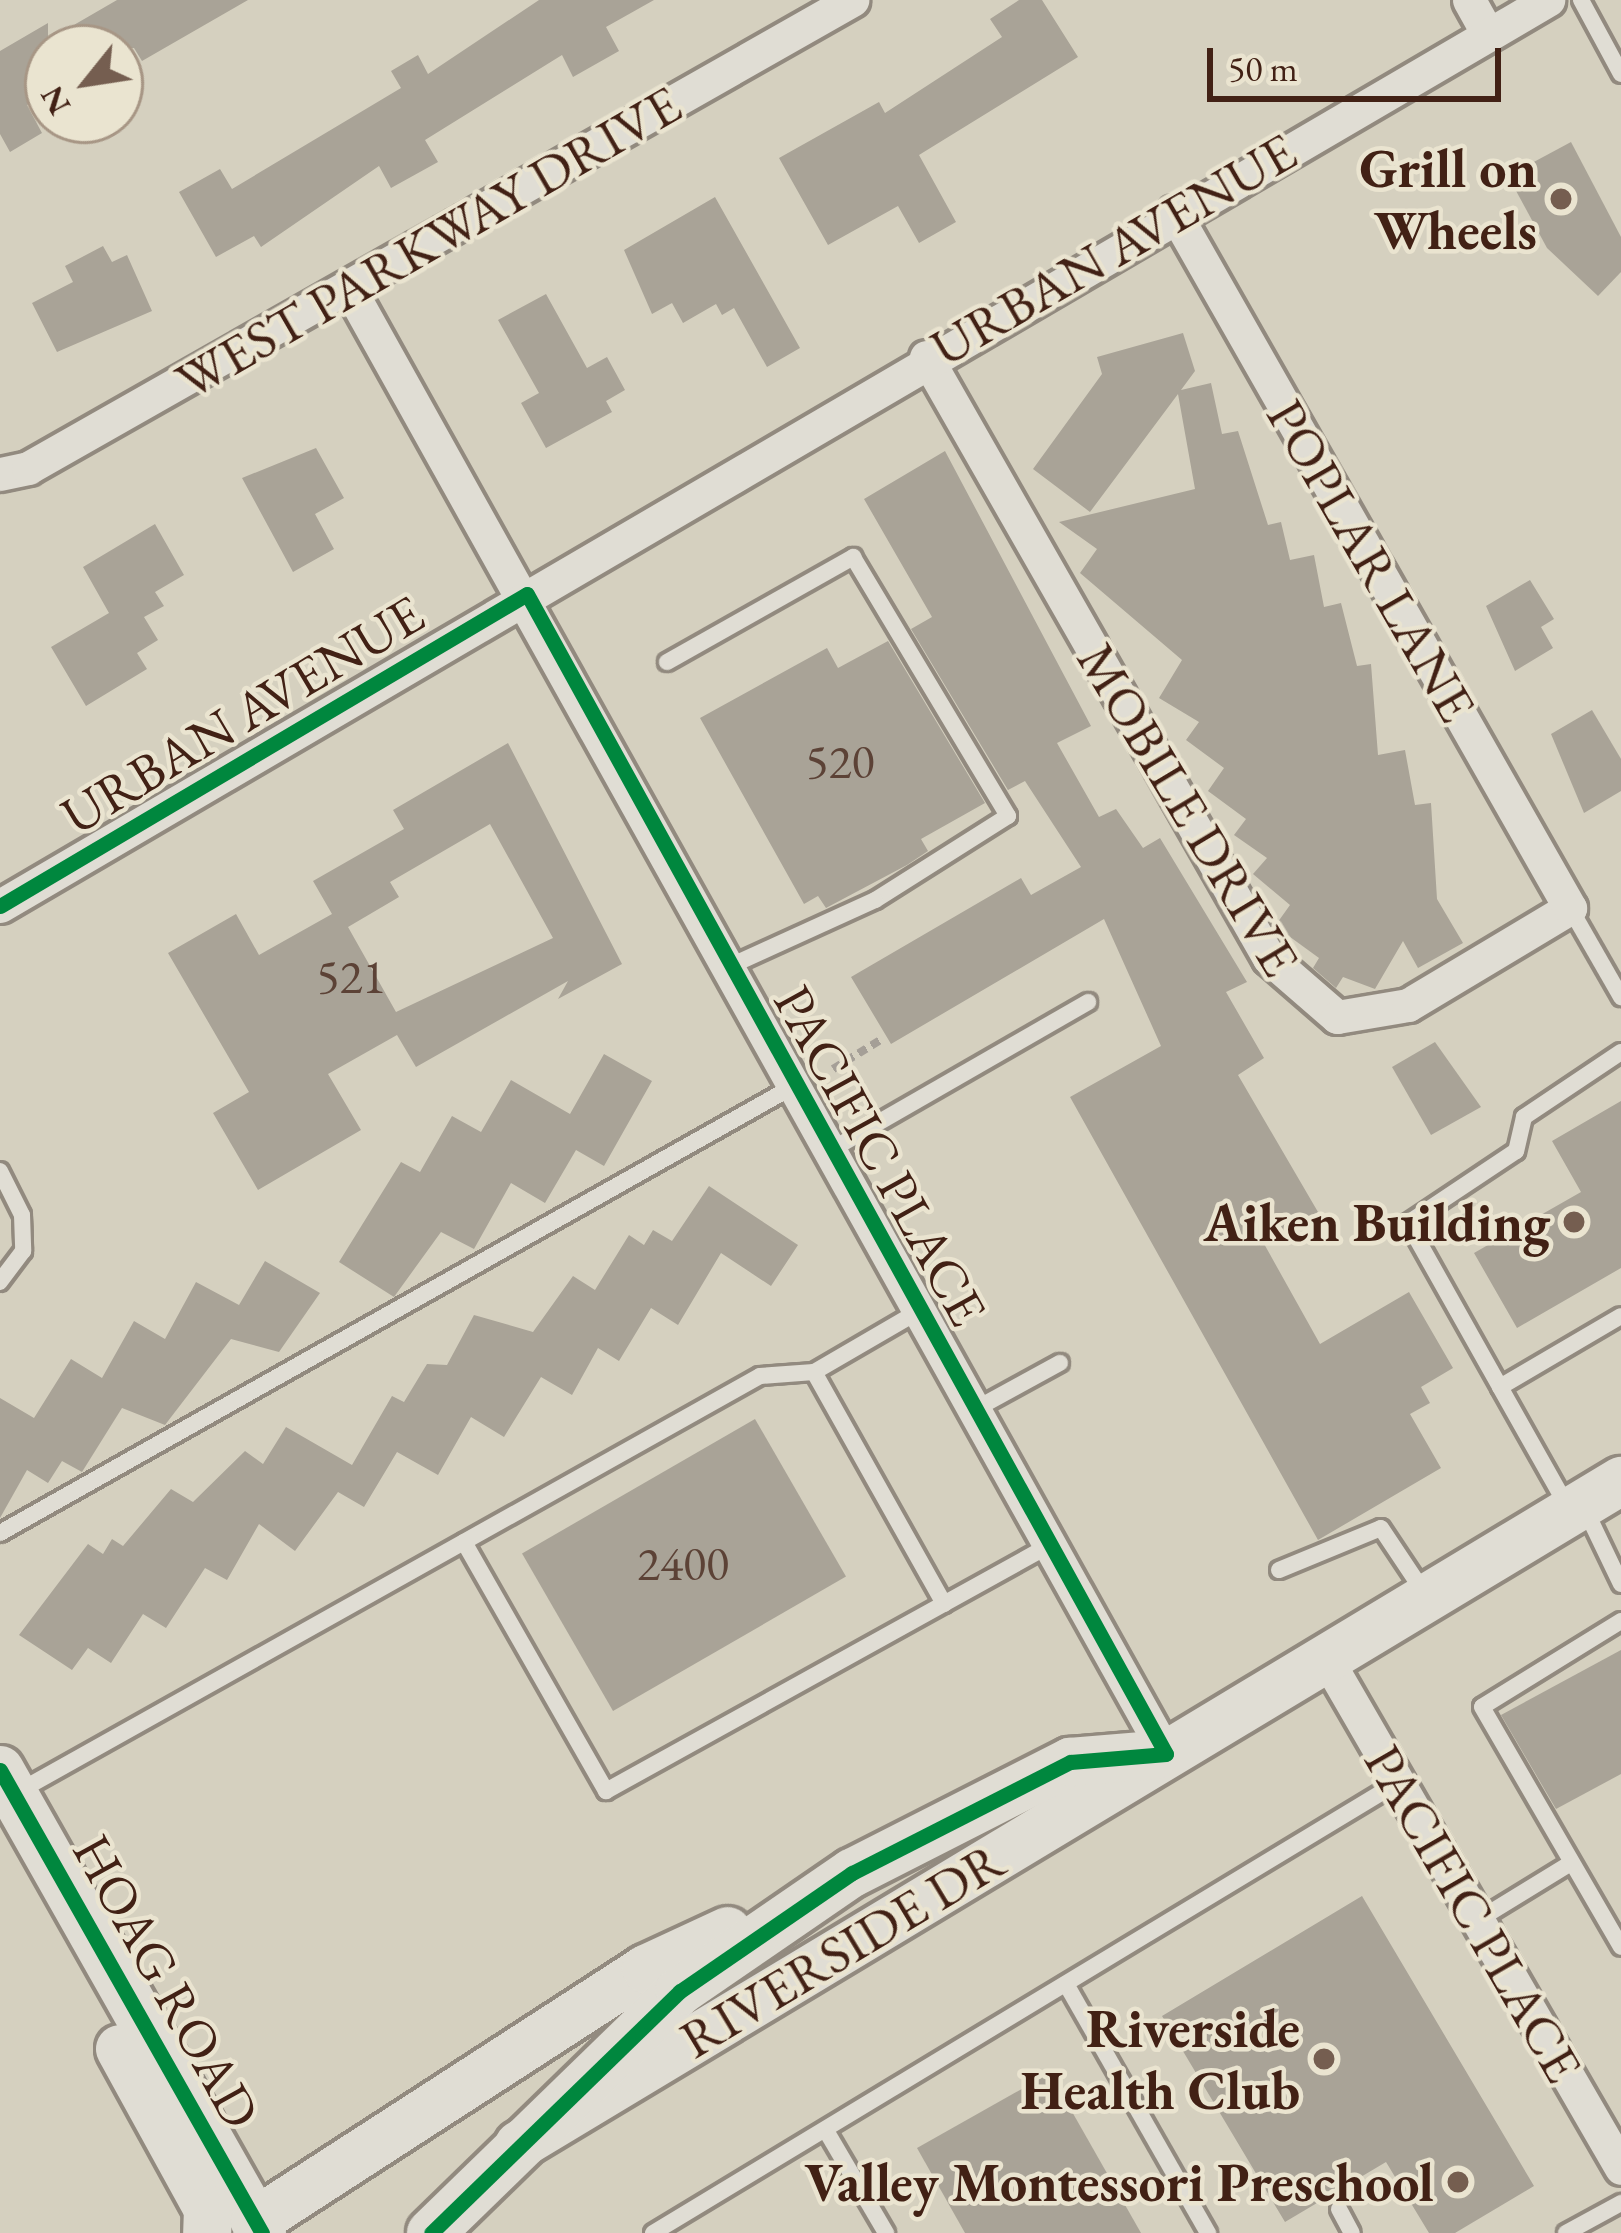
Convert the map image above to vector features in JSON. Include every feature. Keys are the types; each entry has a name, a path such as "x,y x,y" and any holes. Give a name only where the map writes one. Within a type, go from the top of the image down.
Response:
{"main road":[{"name":"RIVERSIDE DR","path":"519,2145 1591,1499"},
{"path":"258,2227 646,1969 852,1873 1070,1762 1166,1754"},
{"name":"HOAG ROAD","path":"5,1791 258,2227"},
{"path":"5,1791 208,2209 207,2233"},
{"path":"431,2233 680,1991 852,1873"}],"street":[{"name":"WEST PARKWAY DRIVE","path":"0,474 349,288 852,0"},
{"path":"1469,0 1488,34"},
{"name":"URBAN AVENUE","path":"0,906 926,357 1548,0"},
{"name":"POPLAR LANE","path":"1174,212 1570,908"},
{"name":"PACIFIC PLACE","path":"349,288 527,594 1166,1754"},
{"name":"MOBILE DRIVE","path":"926,357 1269,958 1304,998 1337,1017 1375,1018 1570,908"},
{"name":"PACIFIC PLACE","path":"1327,1658 1616,2148"}],"lane":[{"path":"1581,0 1621,74"},
{"path":"667,662 853,556 1008,816 875,900 730,966"},
{"path":"1570,908 1621,997"},
{"path":"830,1151 1088,1002"},
{"path":"1621,1052 1524,1117 1516,1151 1408,1222 1500,1387 1591,1499 1621,1584"},
{"path":"0,1533 794,1086"},
{"path":"0,1171 22,1215 23,1251 0,1282"},
{"path":"5,1791 760,1376 814,1372 919,1311"},
{"path":"1500,1387 1621,1316"},
{"path":"974,1410 1060,1363"},
{"path":"814,1372 944,1604"},
{"path":"1279,1570 1381,1528 1427,1597"},
{"path":"464,1542 606,1791 1050,1546"},
{"path":"1621,1621 1482,1706 1621,1947"},
{"path":"653,2233 828,2134 1399,1782"},
{"path":"1478,1919 1571,1862"},
{"path":"1066,1984 1208,2233"},
{"path":"828,2134 886,2233"},
{"path":"1566,2233 1621,2203"},
{"path":"1339,2209 1352,2233"}],"path":[{"path":"833,1069 881,1039"}],"building":[{"path":"117,0 248,0 144,60 144,24 76,24"},
{"path":"539,0 654,0 606,27 619,51 573,77 562,55 425,140 438,162 391,188 379,166 261,247 254,236 216,257 179,192 220,169 232,189 401,88 391,71 418,55 428,74"},
{"path":"1019,0 1042,0 1078,57 919,155 956,222 919,243 898,206 828,245 779,158 879,102 885,113 1002,37 990,19"},
{"path":"24,37 24,144 10,152 0,134 0,51"},
{"name":"Grill on Wheels","path":"1571,142 1621,237 1621,272 1598,296 1547,248 1508,176"},
{"path":"715,197 800,348 767,367 734,308 722,315 716,304 683,323 672,303 652,314 624,250"},
{"path":"103,246 112,262 127,255 152,311 57,352 32,303 73,282 65,266"},
{"path":"546,294 587,368 607,357 625,390 606,401 612,412 546,448 521,403 539,393 498,320"},
{"path":"1183,333 1195,371 1181,390 1211,383 1222,434 1238,431 1268,525 1281,522 1290,560 1314,555 1324,607 1341,603 1357,666 1371,664 1378,755 1405,750 1415,805 1431,803 1437,899 1463,943 1418,968 1403,941 1375,989 1343,977 1336,988 1313,968 1319,958 1275,926 1290,905 1253,874 1267,858 1234,835 1246,819 1208,791 1224,768 1186,740 1199,722 1159,698 1182,660 1080,573 1097,549 1059,522 1195,489 1178,394 1090,512 1033,469 1102,374 1097,357"},
{"path":"316,448 344,498 315,514 334,549 293,572 242,478"},
{"path":"945,451 1091,726 1057,743 1099,817 1116,809 1143,848 1160,838 1247,982 1226,992 1264,1058 1238,1075 1318,1212 1263,1242 1320,1344 1409,1292 1453,1368 1421,1387 1430,1403 1410,1414 1441,1468 1318,1540 1070,1097 1161,1046 1104,919 891,1044 851,977 1021,878 1031,895 1081,867 1025,781 1008,790 911,629 932,617 864,499"},
{"path":"155,524 184,575 155,592 164,606 144,617 158,640 137,653 147,669 86,706 51,647 109,613 83,567"},
{"path":"1530,580 1554,619 1541,627 1553,648 1515,671 1486,606"},
{"path":"888,641 985,803 921,839 928,851 907,865 826,908 818,896 804,904 700,718 827,648 838,668"},
{"path":"1592,710 1621,759 1621,791 1584,813 1551,734"},
{"path":"508,743 622,964 558,999 568,981 416,1067 397,1035 328,1074 361,1130 258,1190 213,1113 249,1092 168,953 236,914 259,955 332,914 313,881 404,829 393,810","holes":["490,824 553,938 396,1012 348,927 399,897 390,882"]},
{"path":"1435,1042 1481,1107 1431,1135 1392,1067"},
{"path":"604,1054 652,1081 604,1166 576,1150 545,1203 511,1183 474,1249 441,1232 394,1297 339,1262 401,1162 420,1172 452,1116 481,1132 511,1080 570,1114"},
{"name":"Aiken Building","path":"1621,1101 1621,1268 1517,1328 1474,1253 1581,1192 1552,1141"},
{"path":"709,1186 798,1245 771,1286 721,1253 678,1325 651,1308 619,1361 598,1348 572,1395 541,1377 504,1437 471,1417 438,1475 397,1452 364,1507 338,1492 295,1551 259,1524 227,1580 205,1568 166,1628 143,1614 111,1663 88,1648 72,1670 19,1635 88,1544 103,1554 112,1539 123,1546 171,1489 193,1502 245,1451 263,1464 286,1427 352,1465 392,1396 404,1402 427,1364 447,1365 474,1315 533,1332 573,1276 595,1290 629,1235 644,1245 653,1230 672,1241"},
{"path":"265,1261 320,1293 279,1352 231,1339 165,1425 122,1408 82,1472 62,1461 48,1483 27,1470 0,1518 0,1398 34,1418 71,1359 102,1378 134,1321 165,1339 196,1282 239,1305"},
{"path":"755,1419 846,1577 613,1711 522,1554"},
{"path":"1621,1650 1621,1774 1556,1809 1501,1715"},
{"name":"Riverside Health Club","path":"1362,1896 1534,2186 1455,2233 1429,2233 1386,2162 1285,2222 1162,2016"},
{"path":"1050,2073 1141,2233 965,2233 917,2148"}],"cycle path":[{"path":"0,906 527,594 1166,1754 1070,1762 852,1873 680,1991 431,2233"},
{"path":"0,1770 262,2233"}],"place":[{"name":"Grill on Wheels","path":"1561,199"},
{"name":"Aiken Building","path":"1574,1222"},
{"name":"Riverside Health Club","path":"1324,2059"},
{"name":"Valley Montessori Preschool","path":"1458,2182"}]}
